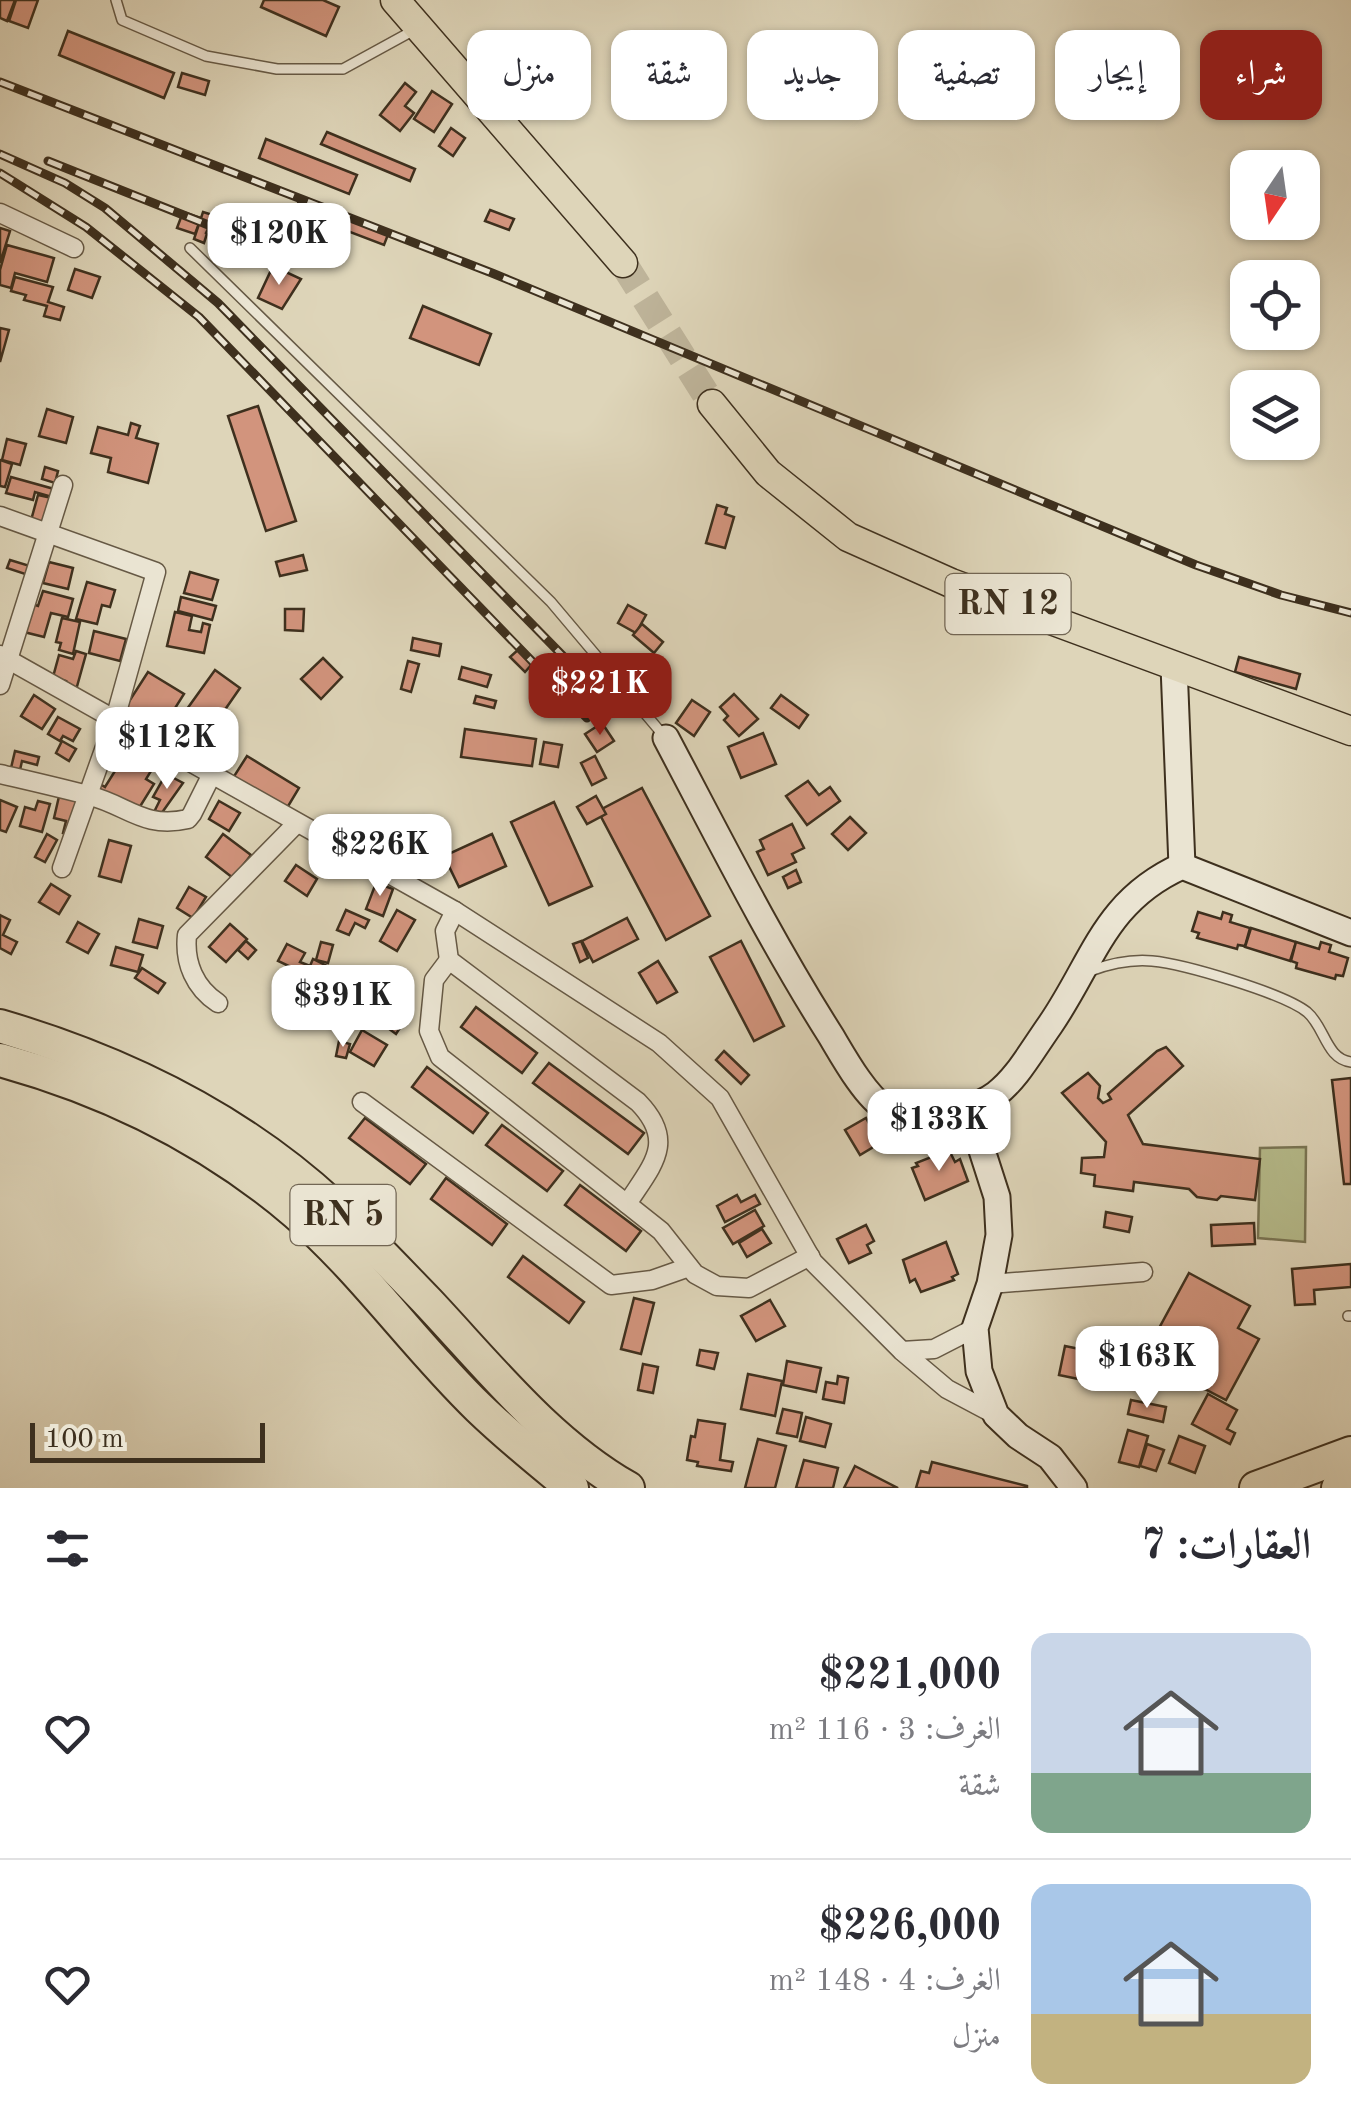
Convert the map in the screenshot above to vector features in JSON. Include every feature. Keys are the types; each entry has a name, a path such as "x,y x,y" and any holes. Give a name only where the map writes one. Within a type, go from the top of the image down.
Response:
{"highway":[{"name":"RN 5","path":"0,1026 64,1045 134,1074 213,1115 275,1159 329,1202 506,1387 556,1433 628,1488"},
{"name":"RN 5","path":"0,1060 55,1075 119,1100 195,1141 259,1182 300,1216 478,1406 572,1488"},
{"path":"1256,1488 1351,1453"},
{"path":"1338,1488 1351,1483"}],"main road":[{"path":"395,0 623,263"},
{"name":"RN 12","path":"712,404 768,473 848,538 951,583 1351,732"}],"street":[{"path":"0,213 74,248"},
{"path":"0,685 4,656 50,532 62,486"},
{"path":"0,516 156,572 115,719 62,868"},
{"path":"4,656 455,911 659,1043 720,1098 810,1256 902,1351 947,1389 996,1415 1018,1436 1050,1457 1074,1488"},
{"path":"1174,666 1182,866"},
{"path":"666,738 788,968 851,1068 886,1109 969,1110 998,1096 1052,1021 1125,902 1162,875 1182,866 1351,933"},
{"path":"0,774 89,796 132,816 178,822 188,820 212,774"},
{"path":"218,1003 203,993 192,974 187,935 296,824"},
{"path":"455,911 445,931 450,960 650,1114 659,1136 657,1154 627,1204"},
{"path":"450,960 434,980 430,1017 429,1031 440,1057 661,1231 689,1267 717,1286 749,1288 810,1256"},
{"path":"362,1102 611,1285 652,1280 689,1267"},
{"path":"969,1110 997,1197 999,1234 990,1284 975,1328 979,1371 996,1415"},
{"path":"990,1284 1143,1272"},
{"path":"902,1351 934,1349 975,1328"}],"lane":[{"path":"116,0 122,20 206,56 276,70 343,69 419,28"},
{"path":"190,248 551,602 666,738"},
{"path":"1078,976 1110,964 1151,961 1293,1002 1323,1030 1330,1050 1342,1061 1351,1062"}],"green space":[{"path":"1306,1147 1305,1242 1258,1238 1260,1148"}],"building":[{"path":"0,0 15,0 7,21 0,18"},
{"path":"16,0 38,0 28,28 9,21"},
{"path":"264,0 323,0 339,7 326,36 261,7"},
{"path":"68,31 174,73 164,98 59,55"},
{"path":"182,73 209,81 205,95 178,87"},
{"path":"405,83 416,92 405,106 414,113 400,131 380,115"},
{"path":"432,91 452,104 434,132 414,119"},
{"path":"451,128 465,138 453,156 439,146"},
{"path":"327,132 415,169 410,181 321,144"},
{"path":"266,139 357,175 349,194 259,158"},
{"path":"300,198 389,232 384,245 295,211"},
{"path":"490,210 514,219 509,230 485,221"},
{"path":"183,212 201,218 195,234 177,228"},
{"path":"203,212 213,215 204,243 194,239"},
{"path":"211,223 224,229 218,240 206,233"},
{"path":"0,228 10,231 0,263"},
{"path":"7,245 54,258 47,282 15,273 11,288 0,285"},
{"path":"273,266 301,279 282,309 258,298"},
{"path":"75,269 100,277 92,298 68,290"},
{"path":"15,277 53,287 48,302 64,307 60,320 44,316 47,306 24,300 26,295 11,291"},
{"path":"423,306 491,334 479,365 410,338"},
{"path":"0,328 9,330 0,362"},
{"path":"258,406 296,521 266,531 228,416"},
{"path":"47,409 73,417 66,443 39,436"},
{"path":"131,423 140,426 136,438 158,444 148,483 108,472 111,458 91,453 98,427 128,435"},
{"path":"7,439 26,444 20,465 2,460"},
{"path":"0,460 12,464 5,487 0,486"},
{"path":"45,467 58,471 55,483 42,479"},
{"path":"11,477 54,489 52,497 35,492 33,500 6,493"},
{"path":"38,495 52,498 44,528 30,524"},
{"path":"717,505 727,508 725,514 734,517 725,548 706,543"},
{"path":"303,555 307,570 280,576 276,562"},
{"path":"10,560 30,566 28,575 7,568"},
{"path":"49,562 73,568 68,589 43,583"},
{"path":"190,572 218,580 212,600 184,593"},
{"path":"87,582 115,590 110,607 102,605 97,624 76,619"},
{"path":"43,591 73,599 68,617 51,613 44,637 24,632 32,604 38,606"},
{"path":"181,597 216,606 212,620 178,611"},
{"path":"628,605 646,615 636,633 618,623"},
{"path":"285,609 304,609 303,631 285,630"},
{"path":"175,612 192,616 189,630 201,632 203,623 210,625 204,653 167,646"},
{"path":"62,618 80,622 73,654 59,650 61,643 56,642"},
{"path":"642,624 663,642 654,653 633,635"},
{"path":"94,631 126,639 120,661 89,653"},
{"path":"413,638 441,644 439,656 411,650"},
{"path":"519,649 533,663 525,672 510,657"},
{"path":"76,651 86,654 76,690 64,687 66,681 53,677 59,655 73,659"},
{"path":"1239,657 1300,674 1296,689 1235,672"},
{"path":"323,658 342,677 321,699 301,679"},
{"path":"408,661 419,664 411,692 401,689"},
{"path":"462,667 491,675 487,687 459,679"},
{"path":"215,670 240,688 213,727 187,709"},
{"path":"148,672 184,694 155,740 119,717"},
{"path":"734,694 758,719 739,736 724,720 728,716 720,707"},
{"path":"34,695 55,709 42,729 21,716"},
{"path":"781,695 808,715 799,728 771,708"},
{"path":"476,696 496,701 494,708 474,703"},
{"path":"692,700 710,712 694,736 676,723"},
{"path":"58,717 80,729 73,741 63,736 60,741 48,734"},
{"path":"185,717 223,742 209,763 199,756 195,763 167,744"},
{"path":"602,723 614,741 597,752 585,734"},
{"path":"465,729 536,739 532,766 461,757"},
{"path":"763,733 776,764 741,778 728,747"},
{"path":"62,741 76,749 69,761 56,753"},
{"path":"544,742 562,745 558,767 540,764"},
{"path":"130,747 156,763 146,779 154,784 136,813 97,789 100,784 105,787"},
{"path":"15,751 39,757 37,765 22,761 20,770 11,768"},
{"path":"247,756 299,788 284,813 231,781"},
{"path":"595,756 606,778 592,785 581,763"},
{"path":"166,774 183,783 161,814 155,810 160,800 153,797"},
{"path":"808,781 819,795 830,787 840,801 807,825 786,796"},
{"path":"642,788 710,916 666,940 598,811"},
{"path":"60,792 80,797 71,835 63,833 66,821 54,818"},
{"path":"596,796 606,814 587,824 577,807"},
{"path":"0,800 17,807 6,832 0,830"},
{"path":"38,801 50,804 42,832 20,826 25,807 35,810"},
{"path":"219,801 240,813 229,831 209,819"},
{"path":"554,802 592,886 549,905 511,822"},
{"path":"850,817 866,833 848,850 832,834"},
{"path":"792,824 804,848 792,854 796,862 768,875 757,852 764,849 760,840"},
{"path":"47,834 57,840 45,862 35,857"},
{"path":"223,834 251,855 233,878 206,857"},
{"path":"492,834 506,866 459,887 444,856"},
{"path":"109,840 131,846 121,882 99,876"},
{"path":"296,865 317,879 307,896 285,881"},
{"path":"796,870 801,882 788,888 783,877"},
{"path":"376,883 393,889 383,916 366,909"},
{"path":"51,884 70,896 59,914 39,902"},
{"path":"189,887 206,897 193,918 177,908"},
{"path":"346,910 369,920 365,928 355,923 349,935 337,930"},
{"path":"397,910 415,920 397,951 380,941"},
{"path":"1198,912 1221,919 1223,912 1232,915 1230,922 1250,928 1245,946 1238,945 1237,949 1197,938 1199,933 1192,931"},
{"path":"0,915 10,920 3,935 17,942 11,954 0,948"},
{"path":"627,918 638,939 593,962 582,941"},
{"path":"139,919 163,926 157,948 133,942"},
{"path":"78,922 99,934 88,953 67,942"},
{"path":"230,924 247,939 226,962 209,947"},
{"path":"1251,928 1296,942 1290,961 1245,947"},
{"path":"246,941 256,950 248,959 238,950"},
{"path":"581,941 588,958 580,962 573,944"},
{"path":"741,941 784,1026 754,1041 710,957"},
{"path":"321,942 333,945 328,963 316,960"},
{"path":"1296,942 1319,949 1321,942 1331,945 1329,952 1348,958 1343,976 1336,975 1335,979 1296,968 1297,963 1291,961"},
{"path":"287,944 305,953 300,962 310,966 313,959 333,969 318,999 282,980 289,966 278,961"},
{"path":"116,947 143,955 138,972 111,965"},
{"path":"658,961 677,992 657,1003 639,973"},
{"path":"358,967 377,972 374,983 368,981 366,988 352,984"},
{"path":"142,968 165,983 158,993 135,978"},
{"path":"348,983 367,993 357,1011 339,1001"},
{"path":"334,1005 353,1012 345,1031 327,1023"},
{"path":"476,1007 537,1053 522,1073 461,1027"},
{"path":"388,1013 403,1023 396,1034 381,1023"},
{"path":"362,1030 387,1045 374,1066 350,1052"},
{"path":"339,1041 350,1044 346,1058 336,1056"},
{"path":"1166,1047 1183,1066 1128,1115 1143,1144 1260,1159 1255,1200 1221,1196 1217,1200 1197,1197 1189,1189 1134,1182 1133,1191 1094,1186 1095,1175 1081,1173 1082,1158 1104,1157 1106,1142 1062,1093 1088,1073 1100,1086 1098,1098 1103,1103 1111,1099 1108,1094"},
{"path":"724,1051 749,1075 741,1084 716,1060"},
{"path":"549,1063 644,1133 628,1154 533,1083"},
{"path":"427,1067 488,1113 473,1133 412,1087"},
{"path":"1351,1078 1351,1184 1344,1184 1332,1080"},
{"path":"365,1118 426,1164 410,1184 349,1138"},
{"path":"866,1118 880,1143 860,1155 845,1130"},
{"path":"502,1125 563,1171 547,1191 486,1145"},
{"path":"949,1150 955,1162 960,1159 968,1181 925,1200 912,1168"},
{"path":"446,1178 507,1224 492,1245 431,1199"},
{"path":"580,1185 641,1231 626,1251 565,1205"},
{"path":"737,1195 741,1202 755,1195 760,1204 725,1222 717,1206"},
{"path":"755,1210 764,1226 733,1244 723,1228"},
{"path":"1106,1212 1132,1217 1129,1232 1104,1227"},
{"path":"1254,1223 1255,1244 1212,1246 1211,1225"},
{"path":"866,1225 874,1241 867,1245 871,1253 849,1263 837,1239"},
{"path":"762,1229 771,1243 747,1257 739,1243"},
{"path":"946,1242 958,1274 952,1277 954,1280 921,1292 915,1279 910,1282 903,1260"},
{"path":"523,1256 584,1302 569,1323 508,1277"},
{"path":"1351,1264 1351,1287 1314,1290 1315,1304 1295,1305 1292,1269"},
{"path":"1189,1273 1250,1306 1238,1328 1259,1339 1226,1400 1203,1388 1208,1380 1196,1374 1193,1380 1145,1354"},
{"path":"634,1298 654,1303 641,1354 621,1349"},
{"path":"770,1300 785,1326 756,1341 741,1316"},
{"path":"1065,1346 1094,1352 1088,1381 1059,1375"},
{"path":"700,1350 718,1353 714,1369 697,1365"},
{"path":"787,1361 821,1368 816,1392 783,1385"},
{"path":"643,1364 658,1367 653,1393 638,1390"},
{"path":"748,1374 782,1381 775,1416 741,1409"},
{"path":"838,1376 848,1378 844,1403 823,1399 826,1382 837,1384"},
{"path":"1208,1394 1237,1410 1227,1429 1235,1433 1230,1444 1192,1424"},
{"path":"1131,1400 1166,1407 1163,1422 1128,1414"},
{"path":"783,1409 802,1413 797,1437 777,1433"},
{"path":"806,1417 831,1424 825,1447 800,1441"},
{"path":"698,1420 725,1424 720,1460 733,1462 731,1471 697,1466 698,1462 687,1460"},
{"path":"1128,1430 1148,1436 1139,1467 1119,1462"},
{"path":"1179,1436 1205,1446 1195,1473 1169,1463"},
{"path":"758,1439 786,1446 775,1488 745,1488"},
{"path":"1147,1444 1164,1450 1156,1471 1140,1466"},
{"path":"804,1460 838,1468 833,1488 796,1488"},
{"path":"932,1462 1027,1488 916,1488 921,1471 929,1473"},
{"path":"855,1466 898,1488 844,1488"}],"tunnel":[{"path":"623,263 712,404"}],"railway":[{"path":"0,82 492,273 1196,565 1281,595 1351,613"},
{"path":"0,154 65,183 105,208 218,303 606,700"},
{"path":"48,161 231,234 312,253"},
{"path":"0,173 86,227 199,317 587,718"}]}
